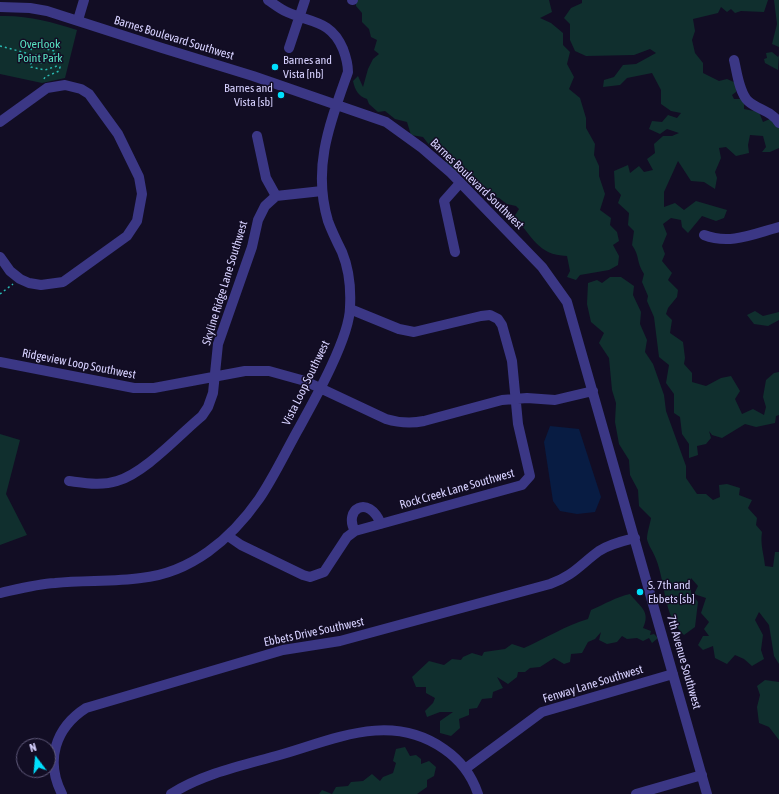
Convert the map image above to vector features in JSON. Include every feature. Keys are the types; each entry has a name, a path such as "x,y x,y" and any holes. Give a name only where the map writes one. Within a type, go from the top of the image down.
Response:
{"street":[{"path":"78,20 84,0"},
{"name":"Vista Loop Southwest","path":"0,593 54,583 155,576 181,568 207,552 228,536 260,499 320,388 345,331 350,309 346,264 328,220 322,190 322,156 336,104 348,72 348,65 338,38 334,32 316,21 286,12 268,0"},
{"path":"289,48 305,0"},
{"name":"Barnes Boulevard Southwest","path":"0,7 30,8 78,20 336,104 386,122 422,148 460,183 542,267 567,302 635,538"},
{"path":"734,60 744,94 748,101 770,113 779,122"},
{"path":"0,122 47,88 65,85 73,86 88,94 118,134 140,177 142,204 137,221 127,236 68,280 57,284 41,285 20,279 10,271 0,257"},
{"path":"257,136 266,178 276,196 322,190"},
{"path":"455,252 444,201 460,183"},
{"name":"Skyline Ridge Lane Southwest","path":"69,481 88,484 118,481 145,466 202,416 208,407 213,393 218,344 252,247 258,220 265,206 276,196"},
{"path":"704,235 716,240 732,240 779,227"},
{"path":"350,309 399,329 414,332 481,316 490,315 498,319 502,326 512,361 516,399"},
{"name":"Ridgeview Loop Southwest","path":"0,362 134,388 154,388 245,371 269,371 289,376 320,388 386,419 400,423 424,421 502,400 555,400 593,391"},
{"name":"Rock Creek Lane Southwest","path":"354,531 522,485 527,481 530,476 530,470 518,424 516,399"},
{"path":"228,536 241,545 310,577 324,572 347,537 354,531 351,524 354,512 362,508 368,508 375,512 381,524"},
{"name":"7th Avenue Southwest","path":"635,538 707,794"},
{"name":"Ebbets Drive Southwest","path":"62,794 54,776 54,747 60,733 68,722 86,708 283,650 340,641 550,584 573,573 599,551 608,546 635,538"},
{"name":"Fenway Lane Southwest","path":"465,769 542,712 673,674"},
{"path":"171,794 206,776 352,734 381,729 397,730 422,736 447,751 465,769 478,794"},
{"path":"636,794 702,775"}],"path":[{"path":"0,46 30,54 52,59 55,51 32,46 30,54"},
{"path":"47,88 44,77 59,71 60,67 57,66 43,70 32,67 30,64 34,62 44,63 48,58"},
{"path":"0,294 20,279"}],"green space":[{"path":"356,0 549,0 552,12 540,18 551,23 563,33 563,45 570,52 567,64 574,77 569,89 580,98 586,118 586,128 595,144 594,155 599,166 599,176 605,194 600,210 611,218 610,225 617,232 619,241 613,245 619,256 618,265 609,270 580,275 576,280 567,277 570,271 567,256 549,252 536,243 514,217 519,209 516,206 507,204 499,198 480,193 464,179 460,173 450,170 446,163 444,151 430,146 423,137 411,135 407,122 395,119 385,111 378,112 369,104 367,99 359,94 353,81 358,76 363,87 368,69 373,59 379,54 374,50 377,40 371,37 369,29 362,22 362,13 356,6"},
{"path":"582,0 768,0 764,12 741,11 735,13 731,9 727,12 721,7 718,13 693,19 695,31 692,40 695,53 703,63 703,73 719,81 727,79 736,83 736,92 732,95 734,99 744,99 744,109 759,112 763,122 779,115 779,148 770,152 762,152 766,147 763,136 750,135 748,145 749,153 736,156 726,147 719,148 721,158 715,172 717,178 715,189 704,182 691,181 678,161 664,192 664,207 675,203 684,210 696,201 727,210 724,218 716,221 702,216 688,233 682,227 681,220 671,218 663,224 667,234 662,246 665,254 662,261 672,273 668,280 678,290 677,297 668,308 666,314 672,320 670,333 683,342 685,358 684,364 692,373 692,382 706,386 721,378 731,376 740,391 735,399 742,414 753,409 764,415 766,407 763,397 766,380 774,373 779,372 779,415 776,416 775,423 756,427 745,424 722,438 712,435 709,431 711,438 706,444 697,446 698,455 689,458 689,444 682,434 680,417 674,413 674,394 666,383 669,365 659,357 654,317 647,301 648,296 642,282 644,274 632,245 634,231 628,225 629,213 618,203 621,195 615,188 614,171 628,165 630,173 639,166 644,172 653,170 647,159 655,153 654,144 663,136 672,136 679,133 667,129 660,134 649,129 652,121 662,122 668,115 677,118 681,113 671,111 661,104 661,90 652,73 627,78 620,85 603,87 604,80 614,77 623,65 636,64 656,53 650,49 634,55 586,56 575,51 570,40 570,24 564,18 571,8 582,3"},
{"path":"774,0 779,0 779,47 772,44 777,24"},
{"name":"Overlook Point Park","path":"0,16 39,20 77,30 65,78 42,83 0,74"},
{"path":"772,52 778,57 779,55 778,70 765,63 764,59 767,58 766,53"},
{"path":"610,277 621,277 634,286 633,295 641,312 640,324 647,340 645,352 653,364 664,395 666,411 686,466 686,478 697,494 706,494 713,500 720,497 719,485 727,484 740,488 739,495 752,500 748,508 757,518 756,525 762,532 765,566 773,567 775,552 779,552 779,664 774,656 769,625 759,612 755,620 763,635 761,650 764,659 752,666 744,659 735,655 727,664 715,658 713,646 703,650 698,645 703,636 709,636 704,629 709,622 701,613 706,598 694,594 698,586 691,578 691,592 698,602 695,627 684,635 672,619 659,569 647,539 651,518 639,506 638,490 630,475 629,460 619,444 615,422 616,403 612,390 609,358 599,343 604,333 591,322 587,304 588,283 597,280 602,283"},
{"path":"755,311 763,316 779,312 779,320 768,326 754,324 747,315"},
{"path":"0,434 20,440 6,494 27,535 0,545"},
{"path":"630,594 645,613 646,617 643,628 651,631 650,635 654,634 658,638 652,643 649,638 643,641 637,638 627,639 622,636 617,642 607,644 599,640 601,632 595,639 588,642 582,653 571,654 570,662 564,664 554,658 540,667 530,668 525,672 518,672 517,677 508,684 497,677 503,688 493,692 492,698 482,699 477,708 469,709 469,715 459,719 460,728 451,736 440,733 440,721 453,712 440,712 427,717 425,711 433,703 435,698 426,693 426,687 416,687 412,677 429,661 444,665 452,659 461,660 463,657 472,653 482,656 484,652 505,649 512,644 524,648 563,629 588,619 591,610"},
{"path":"765,680 779,682 779,740 769,727 759,723 757,707 760,695 757,686"},
{"path":"405,747 410,756 416,755 421,759 421,764 429,761 436,767 434,776 427,780 427,787 417,794 332,794 336,787 348,786 351,782 363,781 372,774 380,781 383,777 393,773 396,763 393,761 396,749"},
{"path":"322,790 332,794 319,794"}],"water":[{"path":"550,426 579,429 601,497 595,512 577,514 560,511 553,501 544,442"}],"place":[{"name":"Barnes and Vista [nb]","path":"275,67"},
{"name":"Barnes and Vista [sb]","path":"281,95"},
{"name":"S. 7th and Ebbets [sb]","path":"640,592"}]}
